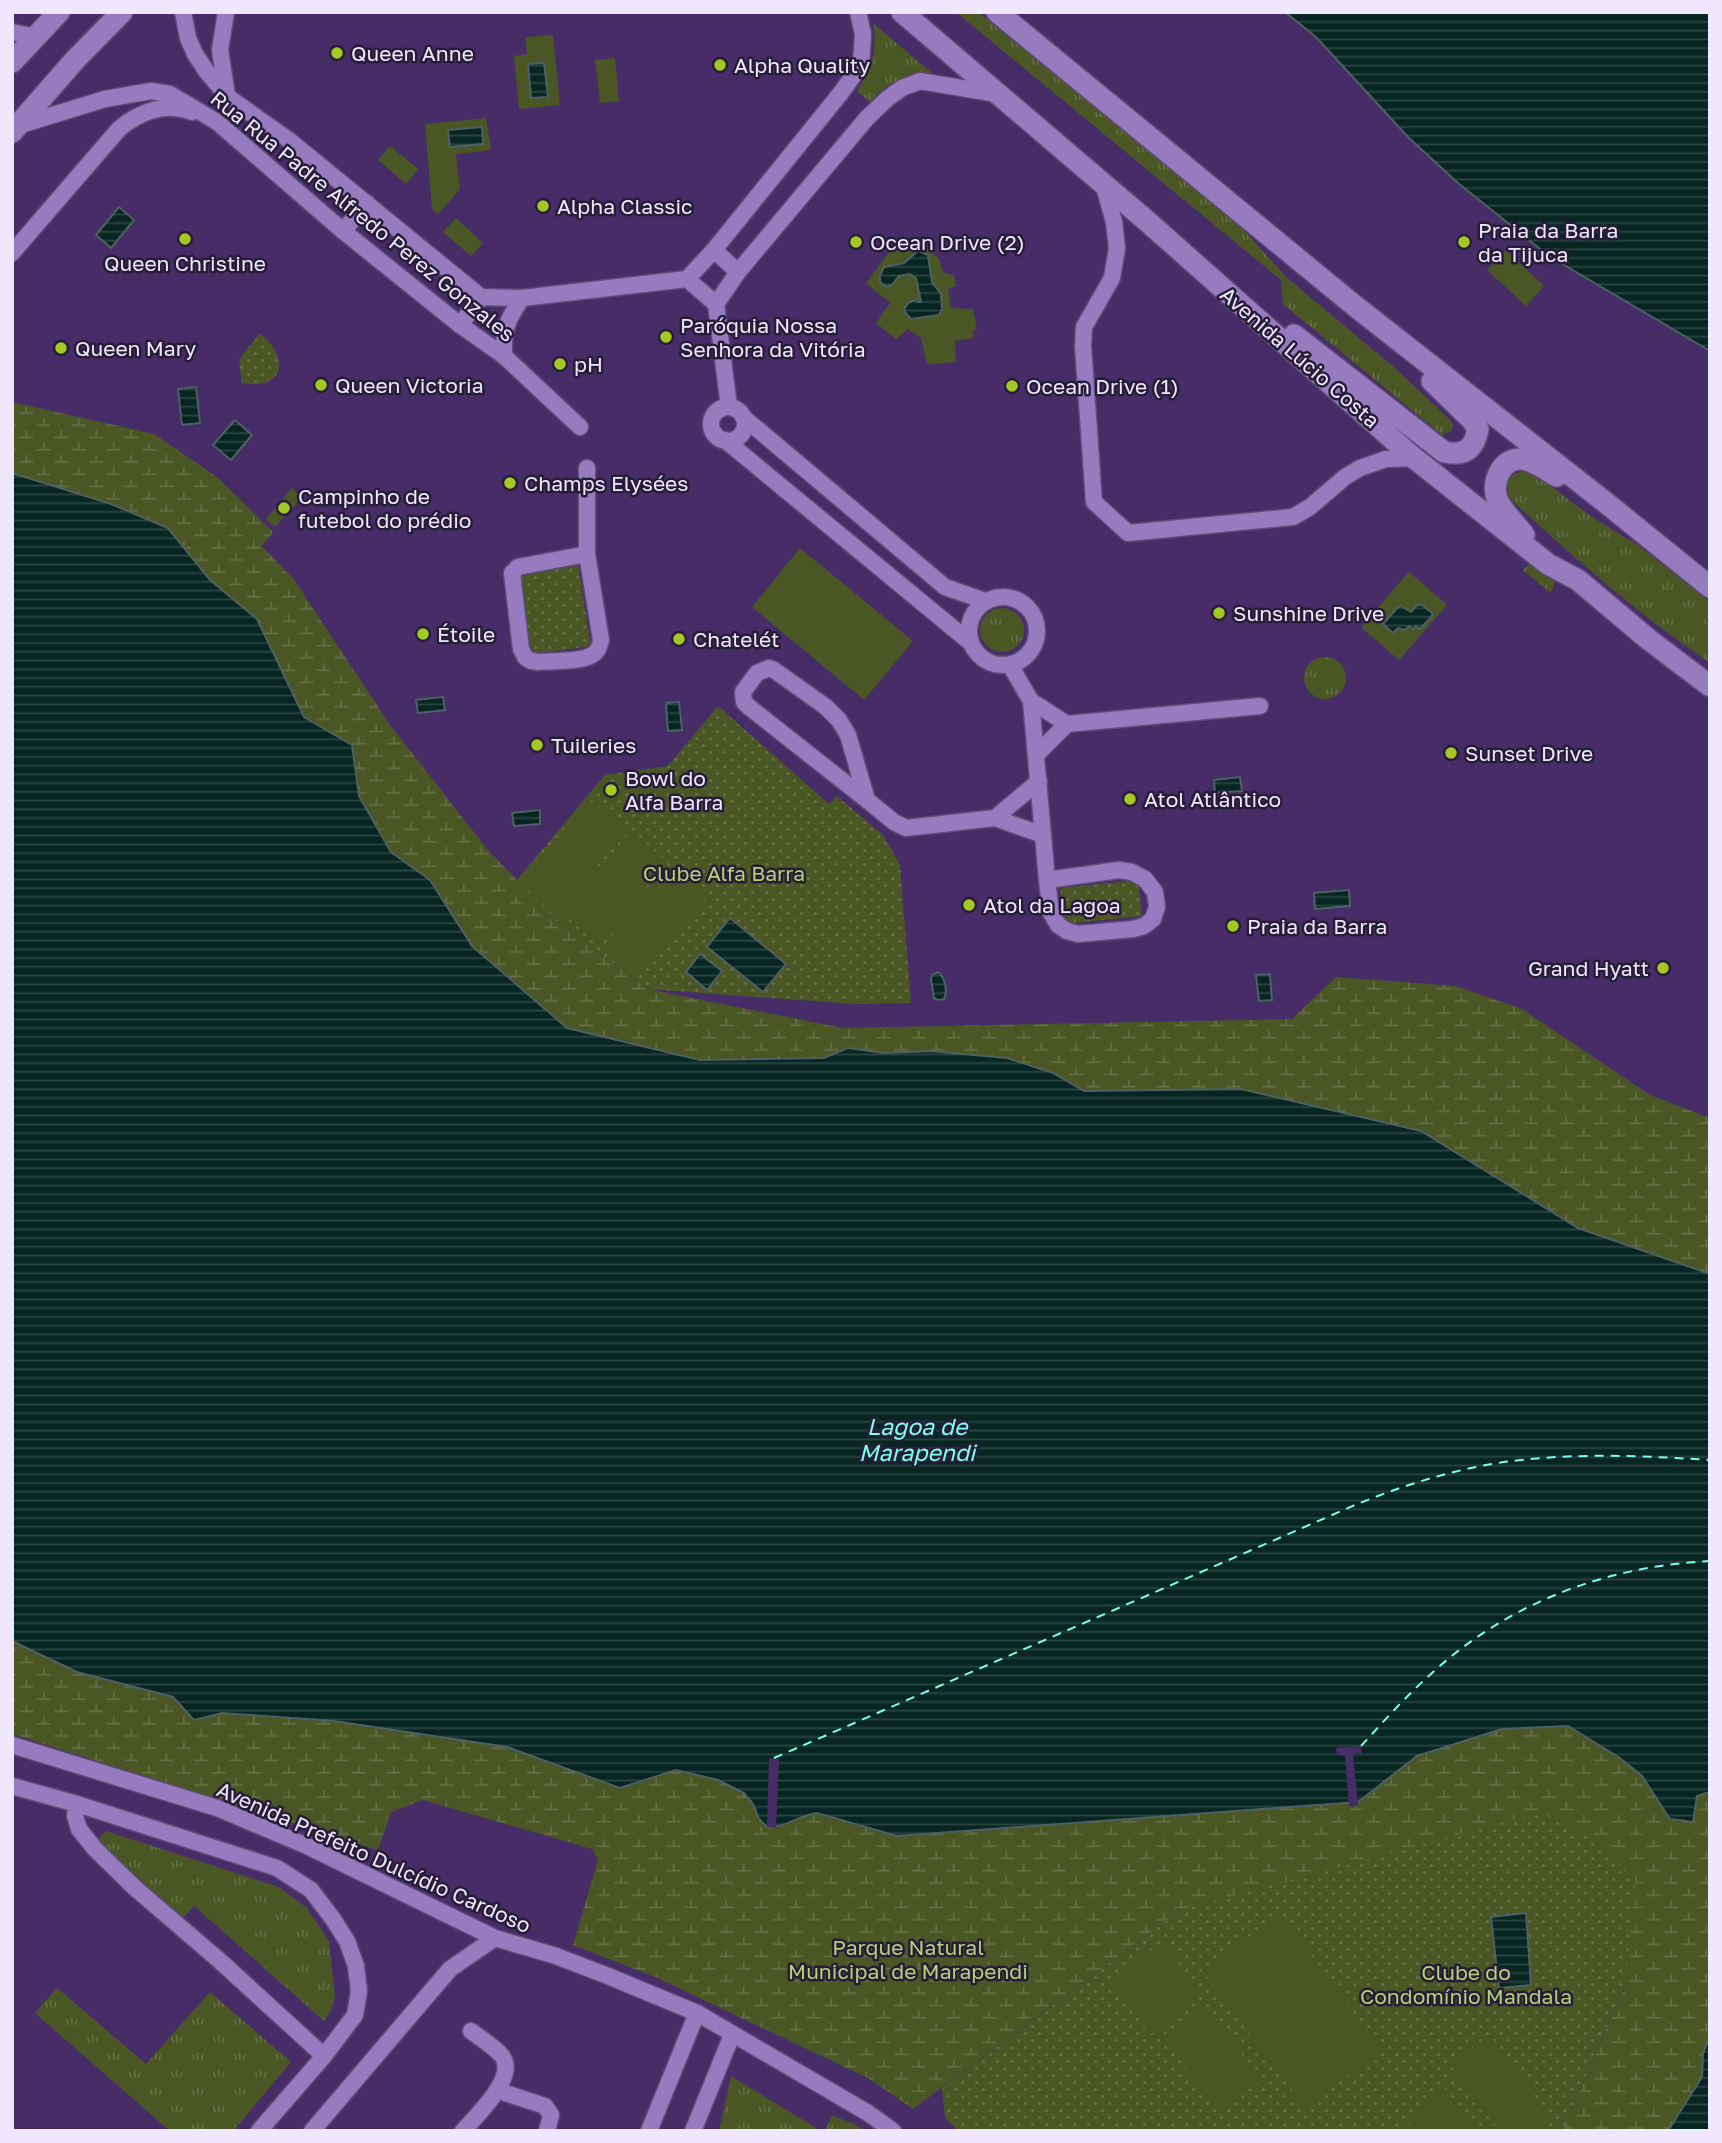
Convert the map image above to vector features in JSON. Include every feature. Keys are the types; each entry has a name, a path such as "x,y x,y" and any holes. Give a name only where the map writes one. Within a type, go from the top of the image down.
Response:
{"main road":[{"path":"12,62 59,12"},
{"path":"15,129 74,61 122,12"},
{"name":"Avenida Lúcio Costa","path":"901,12 1148,222 1415,458 1548,564 1578,580 1648,639 1710,686"},
{"path":"997,12 1355,306 1710,587"},
{"path":"1148,222 1444,452 1457,455 1467,451 1476,440 1478,429 1473,421 1355,306"},
{"path":"1548,564 1498,500 1496,482 1499,471 1509,462 1522,459 1605,502"}],"street":[{"path":"183,12 188,38 195,54 206,72 228,97 290,141 481,297 522,298 687,279 714,250 861,65 863,34 858,12"},
{"path":"224,13 220,50 228,97"},
{"path":"12,32 36,37"},
{"path":"729,407 716,304 738,272 867,118 902,88 920,81 998,94"},
{"name":"Rua Rua Padre Alfredo Perez Gonzales","path":"15,129 105,99 151,91 170,94 217,122 343,231 460,325 504,356 580,427"},
{"path":"105,99 116,107 119,129"},
{"path":"12,253 119,129 137,116 161,108 182,108 217,122"},
{"path":"1102,183 1115,222 1117,248 1112,278 1084,327 1094,502 1128,533 1293,517 1310,508 1345,477 1360,468 1386,459 1415,458"},
{"path":"343,231 367,203"},
{"path":"714,250 738,272"},
{"path":"687,279 716,304"},
{"path":"460,325 481,297"},
{"path":"504,356 507,323 522,298"},
{"path":"971,643 725,440 715,435 711,424 718,410 729,407 737,409 945,587 985,601"},
{"path":"725,440 730,441 740,436 745,426 743,416"},
{"path":"587,468 587,554 601,640 599,648 593,655 584,658 538,663 531,661 521,649 512,573 518,567 587,554"},
{"path":"1008,597 1028,608 1035,618 1035,642 1030,652 1021,660 1010,665 998,665 986,661 977,653 968,631 976,609 985,601 1008,597"},
{"path":"1010,665 1031,701 1047,880 1051,913 1058,925 1077,934 1133,929 1144,926 1153,919 1157,907 1155,892 1145,879 1132,872 1119,870 1047,880"},
{"path":"867,800 848,735 839,720 826,707 774,670 769,668 757,673 743,692 744,702 894,822 906,828 995,818 1044,835"},
{"path":"1031,701 1067,724 1260,706"},
{"path":"1036,755 1067,724"},
{"path":"995,818 1039,781"},
{"name":"Avenida Prefeito Dulcídio Cardoso","path":"12,1745 217,1808 307,1846 495,1938 582,1966 697,2013 868,2113 893,2131"},
{"path":"12,1786 277,1868 311,1890 332,1919 347,1941 356,1966 359,1991 355,2015 324,2056 259,2131"},
{"path":"77,1804 75,1816 79,1829 95,1849 135,1888 324,2056"},
{"path":"312,2131 450,1969 495,1938"},
{"path":"649,2131 697,2013"},
{"path":"463,2131 499,2091 505,2066 503,2057 471,2031"},
{"path":"693,2131 732,2035"},
{"path":"499,2091 545,2106 551,2115 547,2131"}],"green space":[{"path":"956,12 978,12 1241,227 1286,277 1395,368 1449,419 1453,424 1452,431 1442,435 1283,304 1281,280"},
{"path":"874,24 932,73 898,80 870,102 857,91 872,59"},
{"path":"553,35 560,105 519,109 514,56 527,54 525,37"},
{"path":"615,58 619,101 600,103 595,60"},
{"path":"486,118 491,150 456,154 460,189 438,214 432,209 425,124"},
{"path":"390,146 418,169 406,184 378,160"},
{"path":"456,218 483,243 471,256 443,232"},
{"path":"919,239 939,259 943,273 954,275 956,286 948,289 951,308 973,309 977,330 973,330 973,338 955,341 956,362 927,364 921,338 908,329 896,339 876,323 890,303 866,283 896,243"},
{"path":"1506,250 1544,286 1526,306 1487,270"},
{"path":"260,333 276,352 278,370 275,377 267,382 242,383 239,359"},
{"path":"12,402 154,434 217,477 273,532 262,546 295,581 390,725 487,849 555,919 647,989 843,1028 1292,1019 1336,977 1456,986 1522,1009 1650,1095 1710,1118 1710,1274 1578,1228 1421,1131 1241,1089 1084,1091 1053,1073 1007,1058 930,1051 884,1053 848,1048 824,1058 700,1060 567,1028 472,946 430,880 391,852 359,796 352,745 304,717 257,619 210,580 168,528 111,504 12,473"},
{"path":"1522,471 1535,474 1589,515 1639,546 1710,602 1710,663 1606,584 1509,498 1507,485 1510,476"},
{"name":"Campinho de futebol do prédio","path":"292,488 302,497 275,527 266,519"},
{"path":"800,548 913,641 864,700 752,607"},
{"path":"1531,562 1555,582 1551,593 1523,570"},
{"path":"578,565 591,646 529,655 516,575"},
{"path":"1409,572 1447,605 1399,660 1361,627"},
{"path":"1002,608 1017,615 1024,630 1017,645 1002,652 987,645 980,630 987,615"},
{"path":"1325,657 1340,663 1346,678 1340,693 1325,699 1310,693 1304,678 1310,663"},
{"name":"Clube Alfa Barra","path":"718,706 829,804 837,796 883,835 900,865 911,1003 856,1004 647,989 555,919 517,880 605,775 668,766"},
{"path":"589,800 626,831 559,912 521,880"},
{"path":"631,831 667,862 599,944 562,913"},
{"path":"671,864 708,895 640,976 603,946"},
{"path":"1138,880 1142,916 1064,924 1060,888"},
{"name":"Parque Natural Municipal de Marapendi","path":"12,1641 77,1672 173,1697 194,1720 222,1713 334,1721 507,1747 620,1788 676,1770 718,1780 744,1793 753,1804 759,1819 767,1827 780,1826 817,1813 897,1836 1358,1802 1417,1756 1502,1729 1568,1726 1620,1758 1643,1776 1670,1819 1697,1796 1710,1792 1710,2035 1703,2054 1702,2077 1668,2131 1562,2131 1625,1986 1181,1910 913,2109 868,2078 653,1976 573,1945 598,1860 592,1849 423,1800 391,1812 378,1850 12,1734"},
{"name":"Clube do Condomínio Mandala","path":"1541,1812 1598,1842 1635,1883 1625,1985 1562,2131 959,2131 945,2118 942,2088 1181,1910"},
{"path":"106,1831 279,1887 307,1908 329,1941 335,1996 331,2011 324,2021 194,1906 183,1918 96,1842"},
{"path":"1280,1914 1382,2051 1305,2107 1203,1971"},
{"path":"1163,1942 1202,1996 1150,2034 1110,1979"},
{"path":"57,1988 146,2064 210,1992 291,2062 233,2131 170,2131 35,2013"},
{"path":"1205,2005 1261,2080 1219,2112 1162,2037"},
{"path":"1490,2035 1550,2116 1530,2131 1499,2131 1450,2064"},
{"path":"731,2076 821,2131 719,2131"},
{"path":"1445,2089 1477,2131 1415,2131 1405,2118"},
{"path":"832,2115 858,2126 864,2131 825,2131"}],"water":[{"path":"1285,12 1710,12 1710,351 1549,256 1458,183 1409,138 1316,37"},
{"path":"544,63 548,97 531,98 528,64"},
{"path":"482,127 483,144 450,147 448,130"},
{"path":"119,207 134,220 111,248 96,235"},
{"path":"918,251 928,255 932,282 941,294 942,309 939,315 911,319 904,311 911,302 921,302 916,278 910,274 899,276 892,285 886,287 880,282 880,276 884,267 904,263"},
{"path":"196,387 200,423 182,425 178,389"},
{"path":"235,420 252,435 231,460 213,445"},
{"name":"Lagoa de Marapendi","path":"12,473 111,504 168,528 210,580 257,619 304,717 352,745 359,796 391,852 430,880 472,946 567,1028 700,1060 824,1058 848,1048 884,1053 930,1051 1007,1058 1053,1073 1084,1091 1241,1089 1421,1131 1578,1228 1710,1274 1710,1792 1697,1796 1693,1822 1670,1819 1642,1776 1620,1758 1568,1726 1502,1729 1417,1756 1358,1802 897,1836 817,1813 780,1826 767,1827 759,1819 753,1804 744,1793 718,1780 676,1770 620,1788 507,1747 334,1721 222,1713 194,1720 173,1697 77,1672 12,1641"},
{"path":"1417,605 1422,605 1432,613 1420,629 1409,626 1405,630 1398,628 1393,633 1383,624 1397,608 1401,606 1411,612"},
{"path":"443,697 445,710 418,713 416,700"},
{"path":"679,702 682,730 668,731 666,703"},
{"path":"1240,777 1242,791 1215,793 1214,780"},
{"path":"540,810 540,824 514,826 512,813"},
{"path":"1349,890 1350,906 1315,909 1314,893"},
{"path":"730,918 786,964 763,992 707,947"},
{"path":"700,954 722,971 707,990 686,972"},
{"path":"938,972 944,981 946,992 944,999 938,1000 934,998 931,979 932,975"},
{"path":"1270,974 1272,1000 1259,1001 1256,975"},
{"path":"1526,1913 1531,1985 1499,1988 1491,1917"},
{"path":"1710,2035 1710,2131 1668,2131 1702,2077 1703,2054"}],"pier":[{"path":"1361,1746 1362,1753 1353,1754 1358,1806 1349,1807 1345,1756 1337,1755 1336,1748"},
{"path":"769,1758 779,1759 776,1828 767,1827"}],"ferry route":[{"path":"774,1758 1355,1505 1416,1483 1479,1466 1568,1456 1710,1460"},
{"path":"1361,1746 1432,1673 1462,1648 1526,1608 1597,1580 1672,1564 1710,1561"}],"place":[{"name":"Queen Anne","path":"337,53"},
{"name":"Alpha Quality","path":"720,65"},
{"name":"Alpha Classic","path":"543,206"},
{"name":"Queen Christine","path":"185,239"},
{"name":"Ocean Drive (2)","path":"856,242"},
{"name":"Praia da Barra da Tijuca","path":"1464,242"},
{"name":"Paróquia Nossa Senhora da Vitória","path":"666,337"},
{"name":"Queen Mary","path":"61,348"},
{"name":"pH","path":"560,364"},
{"name":"Queen Victoria","path":"321,385"},
{"name":"Ocean Drive (1)","path":"1012,386"},
{"name":"Champs Elysées","path":"510,483"},
{"name":"Campinho de futebol do prédio","path":"284,508"},
{"name":"Sunshine Drive","path":"1219,613"},
{"name":"Étoile","path":"423,634"},
{"name":"Chatelét","path":"679,639"},
{"name":"Tuileries","path":"537,745"},
{"name":"Sunset Drive","path":"1451,753"},
{"name":"Bowl do Alfa Barra","path":"611,790"},
{"name":"Atol Atlântico","path":"1130,799"},
{"name":"Atol da Lagoa","path":"969,905"},
{"name":"Praia da Barra","path":"1233,926"},
{"name":"Grand Hyatt","path":"1663,968"}]}
